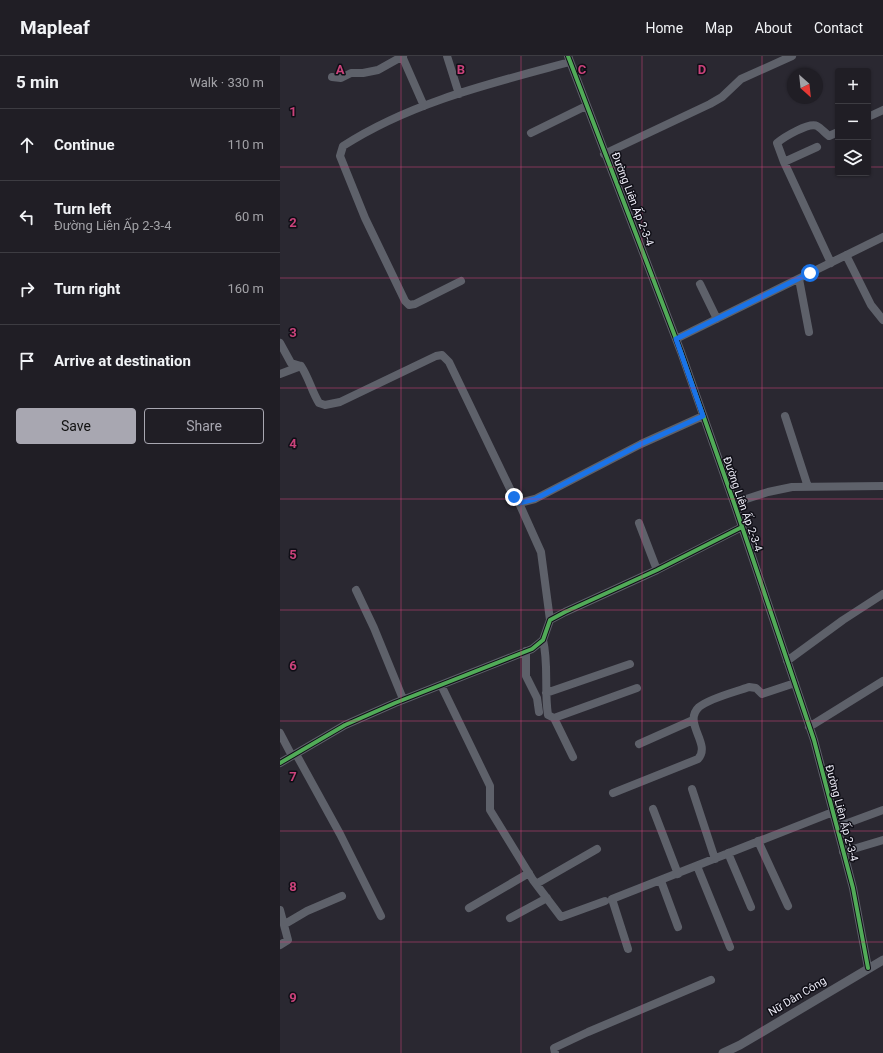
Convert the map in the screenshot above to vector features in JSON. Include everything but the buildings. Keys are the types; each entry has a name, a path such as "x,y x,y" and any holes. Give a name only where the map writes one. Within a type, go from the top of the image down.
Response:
{"street":[{"path":"332,77 341,78 351,73 372,72 403,56 424,106"},
{"path":"447,56 459,94"},
{"path":"604,154 710,104 722,97 741,79 792,56"},
{"path":"461,281 415,304 406,303 365,218 340,156 343,146 366,132 424,106 569,59"},
{"name":"Đường Liên Ấp 2-3-4","path":"569,59 604,154 676,339 734,502 795,683 809,727 853,888 868,968"},
{"path":"531,133 586,106"},
{"path":"871,116 883,110"},
{"path":"831,263 784,162 777,142 812,125 818,127 829,136 835,133"},
{"path":"784,162 817,147"},
{"path":"676,339 883,237"},
{"path":"846,255 871,305 883,320"},
{"path":"798,279 809,332"},
{"path":"700,284 717,319"},
{"path":"280,343 291,363 301,366 309,379 315,397 320,403 325,405 340,402 436,356 442,355 449,362 480,429 514,497 519,503 541,552 550,620 543,640 547,655 546,693 548,716 554,718 637,688"},
{"path":"280,374 301,366"},
{"path":"519,503 535,499 641,444 703,416"},
{"path":"785,416 808,487"},
{"path":"734,502 792,487 883,486"},
{"path":"639,523 658,570"},
{"path":"550,620 564,612 658,570 742,527"},
{"path":"356,590 374,628 403,700"},
{"path":"787,661 883,594"},
{"path":"280,763 345,725 403,700 526,652 543,640"},
{"path":"526,652 526,676 537,698 539,712"},
{"path":"546,693 630,664"},
{"path":"809,727 883,681"},
{"path":"613,793 698,760 701,756 702,749 694,720 697,710 704,704 749,687 756,688 762,694 795,683"},
{"path":"441,685 490,786 490,810 536,884 561,917 605,901"},
{"path":"554,718 573,757"},
{"path":"639,744 694,720"},
{"path":"280,733 340,834 381,916"},
{"path":"692,788 715,859"},
{"path":"653,810 678,874"},
{"path":"837,827 883,810"},
{"path":"628,948 612,899 833,812"},
{"path":"843,852 883,840"},
{"path":"758,841 788,906"},
{"path":"536,884 597,849"},
{"path":"728,853 751,907"},
{"path":"697,866 730,947"},
{"path":"469,908 529,873"},
{"path":"660,881 678,927"},
{"path":"285,924 342,896"},
{"path":"510,918 547,898"},
{"path":"280,910 285,924 288,940 280,945"},
{"name":"Nữ Dân Công","path":"723,1053 740,1045 883,960"},
{"path":"555,1053 554,1048 588,1032 711,980"}],"cycle path":[{"path":"568,56 681,352 814,740 853,888 868,968"},
{"path":"280,763 345,725 395,703 532,649 543,640 550,620 657,570 742,527"}],"route":[{"path":"514,497 519,503 535,499 641,444 703,416 676,339 810,273"}]}
